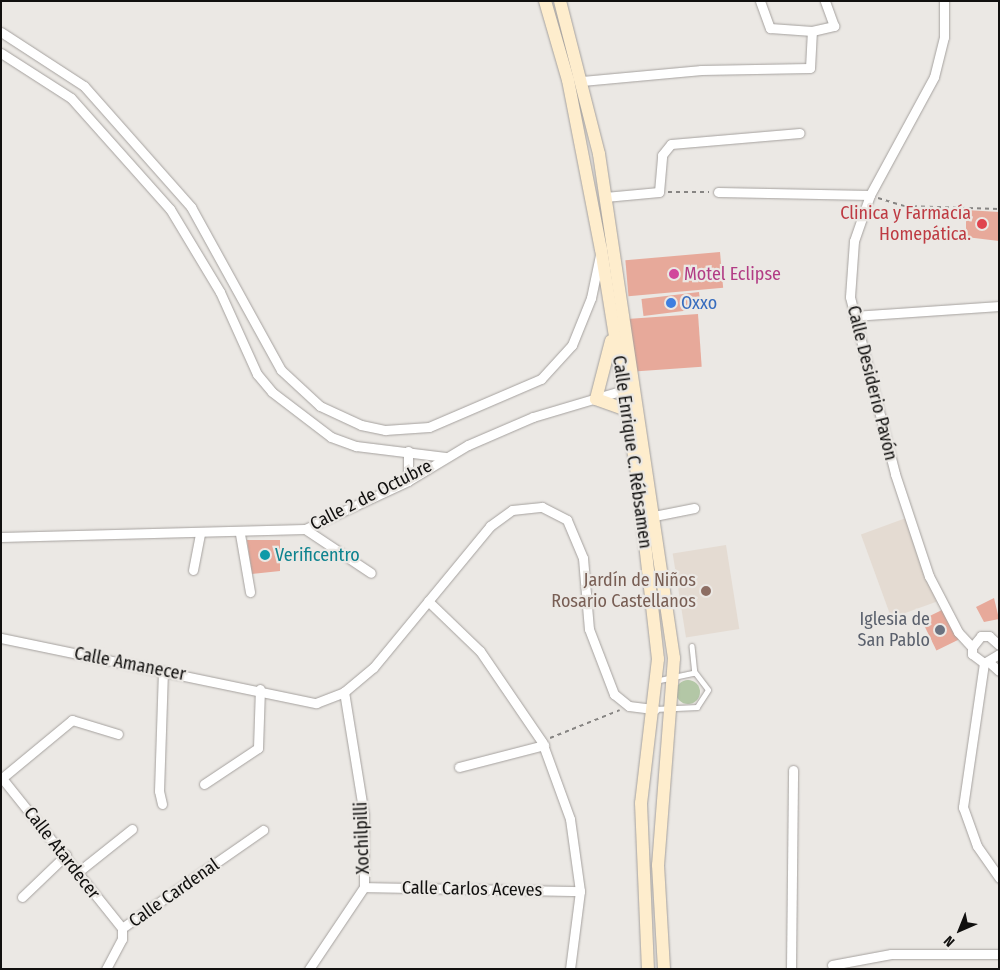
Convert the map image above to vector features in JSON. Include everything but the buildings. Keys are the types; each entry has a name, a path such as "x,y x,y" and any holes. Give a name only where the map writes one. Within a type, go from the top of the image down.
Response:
{"main road":[{"name":"Calle Enrique C. Rébsamen","path":"545,1 568,80 600,249 643,516 658,681 641,803 648,969"},
{"name":"Calle Enrique C. Rébsamen","path":"560,1 582,81 605,197 654,516 673,676 658,865 664,969"},
{"path":"612,326 596,399 626,410"}],"street":[{"path":"760,1 770,28 812,31 834,26 825,1"},
{"name":"Calle Desiderio Pavón","path":"944,1 944,37 934,77 870,195 850,264 854,316 895,474 930,576 958,632 972,647 972,654 987,663"},
{"path":"582,81 701,70 810,68 812,31"},
{"path":"1,32 84,86 202,225 282,370 338,416 385,430 409,430 447,422 541,379 560,362 576,338 591,298 600,249"},
{"path":"1,53 71,98 170,208 220,292 257,374 272,392 331,437 356,446 445,457"},
{"path":"605,197 658,192 662,155 671,144 800,132"},
{"path":"718,192 870,195"},
{"path":"187,234 202,225"},
{"path":"854,316 999,306"},
{"path":"624,392 634,382"},
{"name":"Calle 2 de Octubre","path":"1,537 240,534 306,529 408,480 445,457 533,417 624,392"},
{"path":"408,451 408,480"},
{"name":"Calle Amanecer","path":"1,638 163,672 260,689 316,703 344,692 373,668 490,526 512,510 542,507 566,520 583,558 589,629 614,694 629,706"},
{"path":"654,516 694,508"},
{"path":"306,529 371,573"},
{"path":"193,570 200,534"},
{"path":"240,534 250,592"},
{"path":"428,601 480,651 543,743 570,819 580,891 570,969"},
{"path":"972,647 981,636 998,640"},
{"path":"999,654 987,663 963,807 977,846 999,878"},
{"path":"987,663 999,671"},
{"path":"162,804 159,791 163,672"},
{"path":"204,784 258,748 260,689"},
{"name":"Xochilpilli","path":"310,969 364,887 364,815 344,692"},
{"path":"629,706 655,709"},
{"path":"2,778 72,720 118,734"},
{"path":"459,767 543,743"},
{"path":"791,969 793,770"},
{"name":"Calle Atardecer","path":"2,778 66,855 122,928"},
{"path":"78,872 132,829"},
{"name":"Calle Cardenal","path":"106,969 122,939 122,928 263,830"},
{"path":"22,897 66,855"},
{"name":"Calle Carlos Aceves","path":"364,887 580,891"},
{"path":"643,969 640,911 644,893"},
{"path":"832,966 891,954 999,954"}],"lane":[{"path":"655,709 685,711 705,700 708,690 695,673 692,646"},
{"path":"658,681 673,676 695,673"}],"path":[{"path":"658,192 718,192"},
{"path":"870,195 905,206 999,209"},
{"path":"543,743 629,706"}],"shaded area":[{"path":"906,518 936,602 891,618 861,534"},
{"name":"Jardín de Niños Rosario Castellanos","path":"726,545 739,629 686,637 673,553"}],"green space":[{"path":"688,680 697,683 700,692 697,701 688,704 679,701 676,692 679,683"}],"place":[{"name":"Clinica y Farmacía Homepática.","path":"982,224"},
{"name":"Motel Eclipse","path":"674,274"},
{"name":"Oxxo","path":"671,303"},
{"name":"Verificentro","path":"265,555"},
{"name":"Jardín de Niños Rosario Castellanos","path":"706,591"},
{"name":"Iglesia de San Pablo","path":"940,630"}]}
